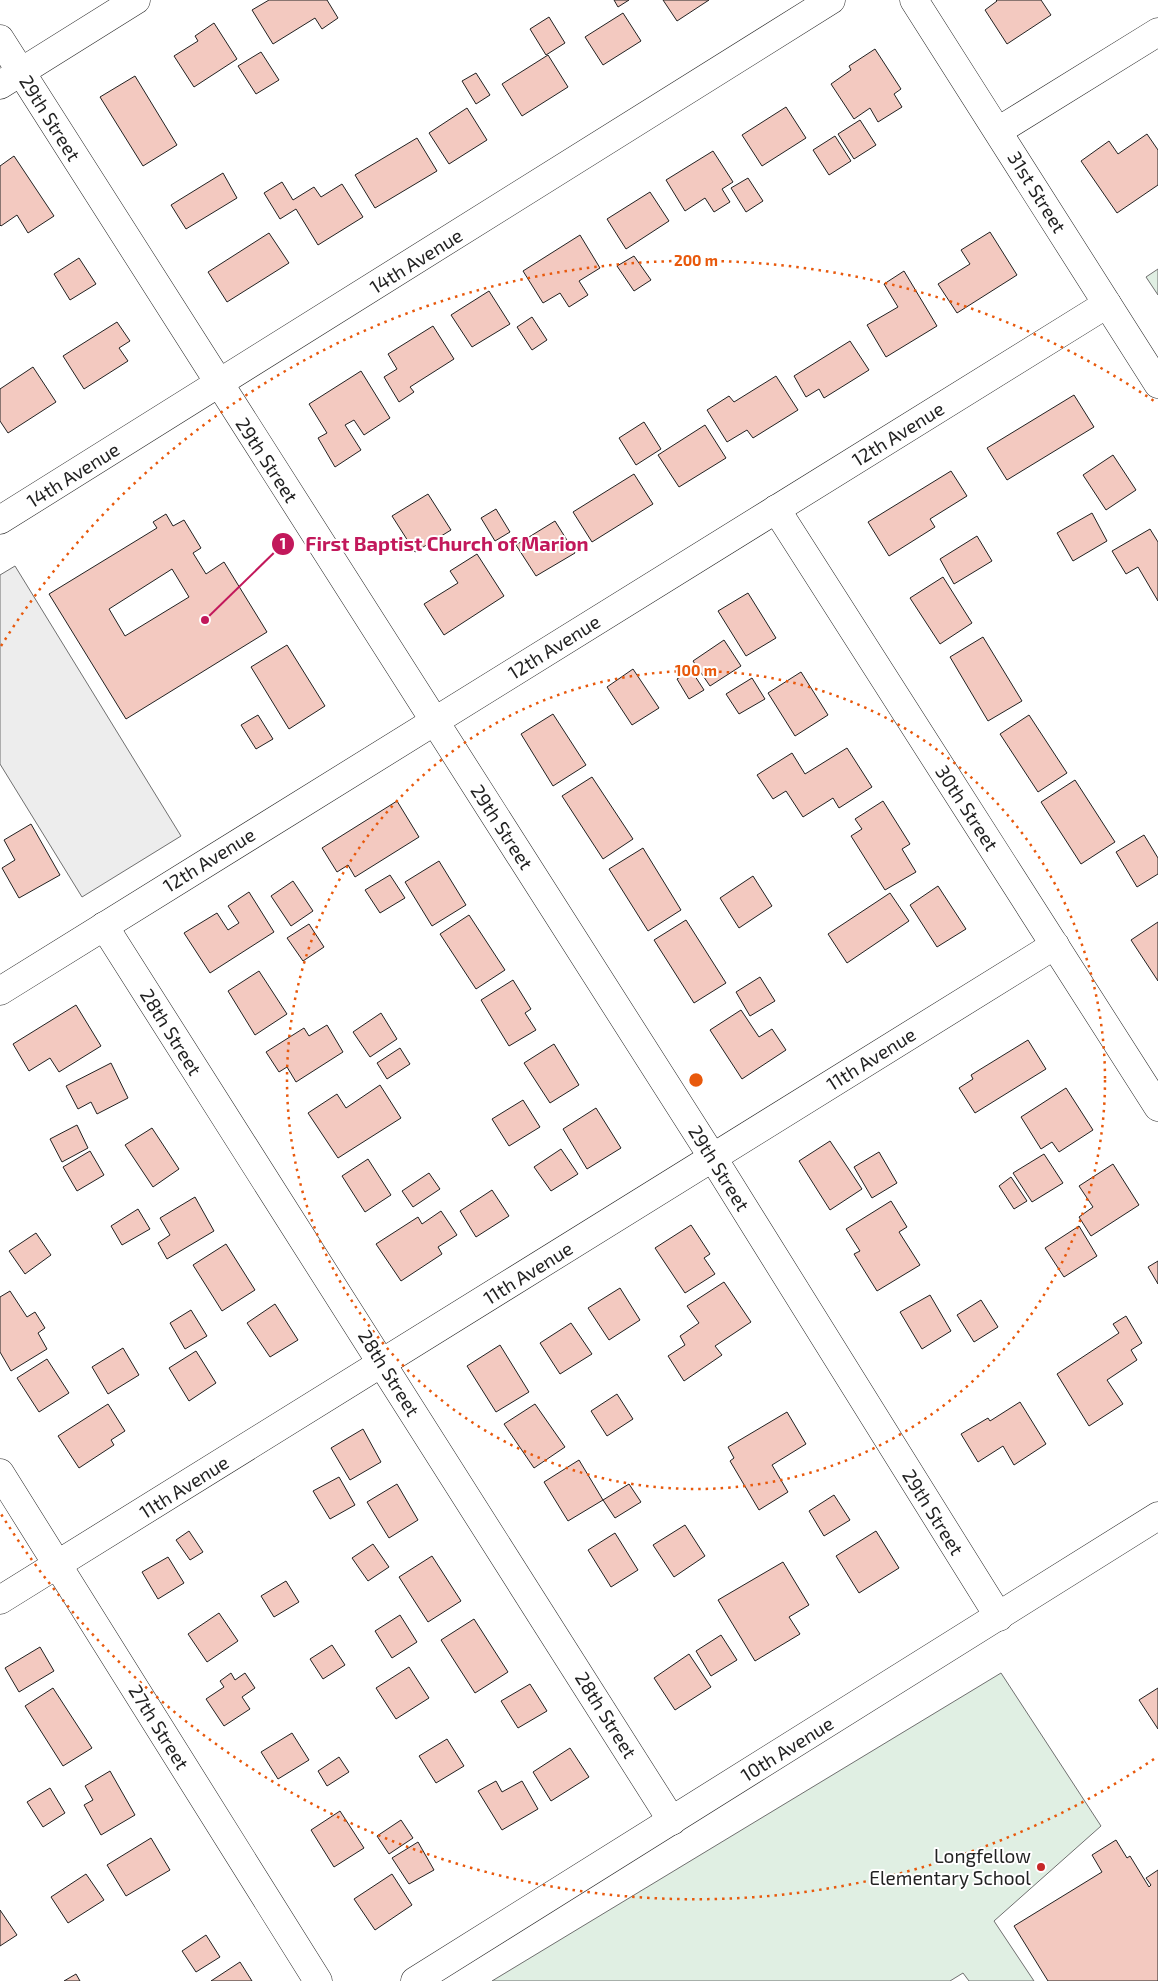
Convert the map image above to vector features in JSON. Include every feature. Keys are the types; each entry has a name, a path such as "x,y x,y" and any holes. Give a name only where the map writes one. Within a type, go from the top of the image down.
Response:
{"street":[{"path":"10,78 136,0"},
{"name":"14th Avenue","path":"0,520 832,0"},
{"name":"31st Street","path":"914,0 1158,384"},
{"path":"998,131 1158,32"},
{"name":"29th Street","path":"0,39 10,78 218,385 434,721 713,1158 998,1617"},
{"name":"12th Avenue","path":"0,991 1108,304"},
{"name":"30th Street","path":"776,510 1158,1107"},
{"name":"28th Street","path":"104,926 672,1821"},
{"name":"11th Avenue","path":"0,1600 1054,945"},
{"name":"27th Street","path":"0,1473 318,1981"},
{"name":"10th Avenue","path":"415,1981 1158,1516"}],"green space":[{"path":"1158,269 1158,295 1146,277"},
{"path":"1001,1673 1101,1826 994,1921 1034,1981 969,1981 963,1973 950,1981 492,1981"}],"shaded area":[{"path":"15,566 181,836 82,897 0,764 0,575"}],"building":[{"path":"269,0 327,0 338,18 322,29 315,18 273,44 252,10"},
{"path":"614,0 629,0 618,7"},
{"path":"663,0 709,0 677,21"},
{"path":"996,0 1041,0 1051,15 1007,44 985,10"},
{"path":"623,13 641,41 603,65 585,37"},
{"path":"549,17 565,43 546,55 530,29"},
{"path":"214,23 237,59 194,87 174,56 198,41 195,36"},
{"path":"875,49 901,89 894,94 902,107 878,122 870,108 854,119 831,84 851,70 849,66"},
{"path":"261,52 279,80 256,94 238,66"},
{"path":"548,55 568,87 522,116 502,84"},
{"path":"476,73 490,95 476,104 462,81"},
{"path":"135,76 177,145 143,166 100,97"},
{"path":"786,107 806,138 762,166 742,135"},
{"path":"467,108 487,140 449,164 429,133"},
{"path":"860,120 876,145 854,159 838,134"},
{"path":"1147,134 1158,150 1158,185 1117,213 1081,161 1109,141 1118,154"},
{"path":"835,136 851,161 829,175 813,150"},
{"path":"417,138 437,171 375,208 355,175"},
{"path":"713,151 733,182 722,189 730,202 714,212 705,198 685,211 666,180"},
{"path":"14,156 54,216 28,233 17,215 0,225 0,166"},
{"path":"223,173 237,198 186,229 171,205"},
{"path":"748,178 763,201 746,212 731,188"},
{"path":"282,182 293,200 314,187 321,197 342,184 363,217 318,245 296,209 280,219 264,193"},
{"path":"650,192 669,221 626,249 607,219"},
{"path":"990,232 1017,275 957,313 938,284 970,264 961,250"},
{"path":"269,233 289,263 227,302 208,272"},
{"path":"580,235 600,268 579,281 588,295 569,307 560,293 543,303 523,271"},
{"path":"634,256 651,280 634,291 617,266"},
{"path":"79,258 96,284 70,300 54,274"},
{"path":"904,271 937,326 886,357 867,325 898,307 884,284"},
{"path":"489,291 510,324 472,347 451,315"},
{"path":"532,317 547,340 532,350 517,327"},
{"path":"117,322 130,341 119,348 128,361 84,389 63,356"},
{"path":"433,326 454,359 410,387 414,392 399,402 384,377 397,369 388,354"},
{"path":"850,341 869,370 824,398 819,389 806,397 794,376"},
{"path":"33,367 56,402 8,433 0,421 0,389"},
{"path":"361,371 390,418 364,435 354,420 345,425 361,450 335,467 318,438 327,433 309,404"},
{"path":"776,376 798,410 753,438 747,430 727,442 707,410 729,396 734,402"},
{"path":"1074,395 1094,427 1007,480 987,448"},
{"path":"644,422 661,449 636,465 619,438"},
{"path":"705,425 726,458 679,487 658,455"},
{"path":"1113,455 1136,490 1106,510 1083,475"},
{"path":"951,471 967,496 930,519 935,527 889,556 868,522"},
{"path":"634,474 653,504 592,542 573,512"},
{"path":"428,494 451,530 415,552 392,516"},
{"path":"496,509 510,532 495,541 481,518"},
{"path":"1092,513 1107,541 1073,561 1057,533"},
{"path":"166,514 173,526 184,520 201,548 193,553 206,574 224,562 267,632 126,719 49,594 157,528 153,522","holes":["172,569 189,597 125,636 109,609"]},
{"path":"555,521 575,553 536,576 516,545"},
{"path":"1150,529 1158,542 1158,601 1138,567 1126,574 1112,551"},
{"path":"977,536 992,561 954,584 940,559"},
{"path":"477,554 504,596 444,635 424,604 458,583 450,571"},
{"path":"943,577 972,623 940,644 910,598"},
{"path":"748,593 776,638 746,656 718,611"},
{"path":"983,637 1022,701 988,721 950,657"},
{"path":"724,640 741,666 710,686 693,661"},
{"path":"287,645 325,706 289,729 251,667"},
{"path":"633,669 659,708 632,725 607,687"},
{"path":"691,670 704,690 689,699 677,679"},
{"path":"801,672 828,715 795,736 768,693"},
{"path":"752,678 765,699 739,714 726,694"},
{"path":"553,714 586,765 553,786 521,734"},
{"path":"258,715 273,739 256,749 241,725"},
{"path":"1029,715 1067,773 1038,792 1000,734"},
{"path":"847,748 872,787 839,808 833,798 803,817 786,791 773,799 757,775 792,753 805,774"},
{"path":"592,777 633,839 603,859 562,796"},
{"path":"1075,780 1115,842 1081,864 1041,802"},
{"path":"397,801 419,837 355,877 348,865 337,872 322,848"},
{"path":"883,801 910,844 902,849 916,872 885,890 851,836 862,829 855,819"},
{"path":"31,824 60,875 19,898 2,868 15,860 4,840"},
{"path":"1144,835 1158,858 1158,874 1137,887 1116,852"},
{"path":"643,848 681,910 648,931 609,869"},
{"path":"439,861 466,905 432,926 405,882"},
{"path":"390,875 405,898 380,913 365,890"},
{"path":"753,876 772,906 739,928 720,898"},
{"path":"293,881 313,911 291,926 271,896"},
{"path":"938,886 966,929 937,947 910,905"},
{"path":"249,892 274,932 210,973 184,933 217,913 228,930 239,923 228,906"},
{"path":"890,893 909,921 847,963 828,934"},
{"path":"469,915 505,970 476,989 440,934"},
{"path":"686,920 726,983 694,1003 654,940"},
{"path":"1158,922 1158,981 1131,940"},
{"path":"309,924 324,947 303,961 287,938"},
{"path":"259,971 287,1014 255,1035 228,991"},
{"path":"760,977 775,1001 750,1016 736,992"},
{"path":"513,980 531,1009 525,1013 536,1030 509,1046 481,1000"},
{"path":"76,1005 101,1046 59,1072 50,1058 29,1071 13,1044"},
{"path":"741,1010 759,1037 772,1029 786,1050 742,1079 710,1030"},
{"path":"381,1013 397,1039 370,1057 353,1032"},
{"path":"327,1025 343,1052 296,1082 287,1067 279,1072 266,1052 304,1028 309,1036"},
{"path":"1028,1040 1046,1069 975,1113 959,1088 973,1079 971,1075"},
{"path":"554,1044 579,1085 550,1103 524,1063"},
{"path":"400,1048 410,1064 387,1079 377,1063"},
{"path":"111,1063 128,1098 97,1114 91,1102 78,1109 66,1086"},
{"path":"380,1085 401,1118 338,1158 308,1113 337,1094 346,1108"},
{"path":"1066,1088 1093,1130 1059,1152 1052,1142 1041,1149 1021,1117"},
{"path":"523,1100 540,1127 509,1146 492,1119"},
{"path":"596,1108 621,1148 587,1169 563,1129"},
{"path":"77,1125 88,1148 62,1162 50,1139"},
{"path":"152,1128 179,1169 153,1187 125,1145"},
{"path":"830,1141 862,1189 830,1210 799,1161"},
{"path":"561,1149 578,1174 551,1191 534,1167"},
{"path":"90,1151 104,1175 77,1191 63,1167"},
{"path":"879,1152 897,1183 872,1198 854,1167"},
{"path":"1044,1154 1063,1183 1032,1202 1013,1173"},
{"path":"368,1159 391,1195 365,1212 342,1176"},
{"path":"1113,1164 1139,1205 1091,1236 1079,1217 1093,1207 1079,1186"},
{"path":"429,1173 440,1189 413,1207 402,1191"},
{"path":"1011,1177 1027,1201 1014,1209 999,1186"},
{"path":"492,1190 509,1216 476,1237 460,1211"},
{"path":"195,1197 214,1231 167,1259 158,1243 170,1235 160,1218"},
{"path":"891,1201 907,1227 899,1232 920,1265 877,1291 854,1254 860,1251 846,1229"},
{"path":"138,1209 150,1229 122,1245 111,1226"},
{"path":"441,1211 457,1235 438,1247 442,1254 401,1281 376,1244 418,1217 422,1224"},
{"path":"691,1225 710,1254 704,1258 715,1274 685,1293 655,1248"},
{"path":"1079,1226 1097,1256 1064,1277 1045,1248"},
{"path":"36,1233 51,1255 25,1274 9,1251"},
{"path":"226,1244 255,1290 222,1311 193,1265"},
{"path":"1158,1261 1158,1284 1148,1267"},
{"path":"724,1282 751,1322 715,1346 722,1355 684,1381 668,1356 685,1345 680,1336 699,1323 687,1306"},
{"path":"620,1288 640,1320 609,1340 588,1308"},
{"path":"10,1291 27,1317 35,1312 45,1328 38,1333 47,1349 11,1371 0,1352 0,1297"},
{"path":"930,1295 951,1331 922,1349 900,1312"},
{"path":"981,1300 998,1327 974,1342 957,1315"},
{"path":"275,1304 298,1340 270,1357 247,1323"},
{"path":"191,1310 207,1336 185,1349 170,1323"},
{"path":"1126,1316 1142,1343 1131,1350 1137,1360 1107,1380 1123,1404 1089,1426 1057,1374 1119,1333 1113,1324"},
{"path":"571,1323 592,1354 560,1374 540,1343"},
{"path":"500,1345 529,1392 496,1412 467,1366"},
{"path":"123,1348 139,1375 108,1394 92,1367"},
{"path":"196,1351 216,1383 189,1401 169,1368"},
{"path":"47,1359 69,1393 39,1412 17,1378"},
{"path":"617,1394 633,1419 607,1436 591,1411"},
{"path":"1020,1402 1046,1444 1014,1465 1003,1446 978,1462 961,1434 988,1418 990,1421"},
{"path":"108,1404 125,1431 111,1440 114,1445 79,1468 58,1436"},
{"path":"535,1404 565,1447 534,1468 504,1424"},
{"path":"787,1412 806,1444 772,1465 788,1492 759,1510 730,1461 734,1458 728,1447"},
{"path":"363,1429 381,1462 350,1480 331,1448"},
{"path":"579,1460 603,1500 568,1521 544,1482"},
{"path":"339,1477 355,1505 330,1519 313,1491"},
{"path":"397,1484 418,1520 389,1538 367,1502"},
{"path":"629,1484 641,1502 615,1518 603,1500"},
{"path":"834,1495 850,1520 824,1536 809,1511"},
{"path":"685,1525 705,1556 674,1577 653,1545"},
{"path":"189,1531 203,1552 190,1560 176,1540"},
{"path":"876,1531 899,1568 859,1593 836,1556"},
{"path":"615,1533 638,1570 611,1587 588,1550"},
{"path":"373,1544 389,1567 368,1581 352,1558"},
{"path":"432,1556 461,1601 428,1622 399,1577"},
{"path":"168,1557 184,1583 158,1599 142,1572"},
{"path":"783,1562 809,1605 789,1617 800,1634 755,1661 718,1600"},
{"path":"286,1581 299,1602 274,1617 261,1596"},
{"path":"219,1613 238,1641 207,1662 188,1634"},
{"path":"400,1615 417,1642 392,1658 375,1631"},
{"path":"474,1619 508,1672 475,1693 441,1640"},
{"path":"721,1635 737,1660 711,1676 696,1651"},
{"path":"332,1645 345,1665 323,1679 310,1659"},
{"path":"40,1647 54,1671 19,1692 5,1668"},
{"path":"689,1654 711,1687 675,1710 654,1678"},
{"path":"409,1667 429,1698 396,1719 376,1688"},
{"path":"231,1673 235,1680 245,1673 255,1688 242,1697 250,1709 224,1726 206,1699 224,1687 220,1681"},
{"path":"530,1684 547,1711 518,1728 501,1701"},
{"path":"53,1688 92,1748 63,1766 25,1706"},
{"path":"1158,1688 1158,1729 1139,1700"},
{"path":"292,1733 309,1760 278,1779 261,1752"},
{"path":"447,1739 464,1766 436,1783 419,1756"},
{"path":"570,1748 589,1777 551,1801 533,1772"},
{"path":"339,1757 349,1772 327,1786 318,1771"},
{"path":"110,1771 135,1815 101,1835 84,1805 93,1800 85,1786"},
{"path":"496,1781 502,1792 522,1781 538,1809 502,1830 478,1791"},
{"path":"50,1788 65,1813 43,1827 27,1802"},
{"path":"340,1811 364,1848 334,1867 311,1830"},
{"path":"401,1820 413,1838 389,1854 377,1836"},
{"path":"151,1838 170,1870 126,1896 107,1865"},
{"path":"1116,1840 1127,1858 1130,1856 1149,1887 1151,1885 1146,1878 1158,1870 1158,1981 1048,1981 1014,1926 1102,1872 1092,1855"},
{"path":"418,1842 434,1870 409,1884 392,1858"},
{"path":"86,1874 104,1900 68,1923 51,1897"},
{"path":"392,1874 412,1905 375,1930 354,1899"},
{"path":"0,1910 17,1935 0,1946"},
{"path":"206,1935 220,1957 196,1972 182,1951"},
{"path":"240,1962 252,1981 211,1981"},
{"path":"76,1974 80,1981 64,1981"}],"place":[{"name":"First Baptist Church of Marion","path":"205,620"},
{"name":"Longfellow Elementary School","path":"1041,1867"}]}
